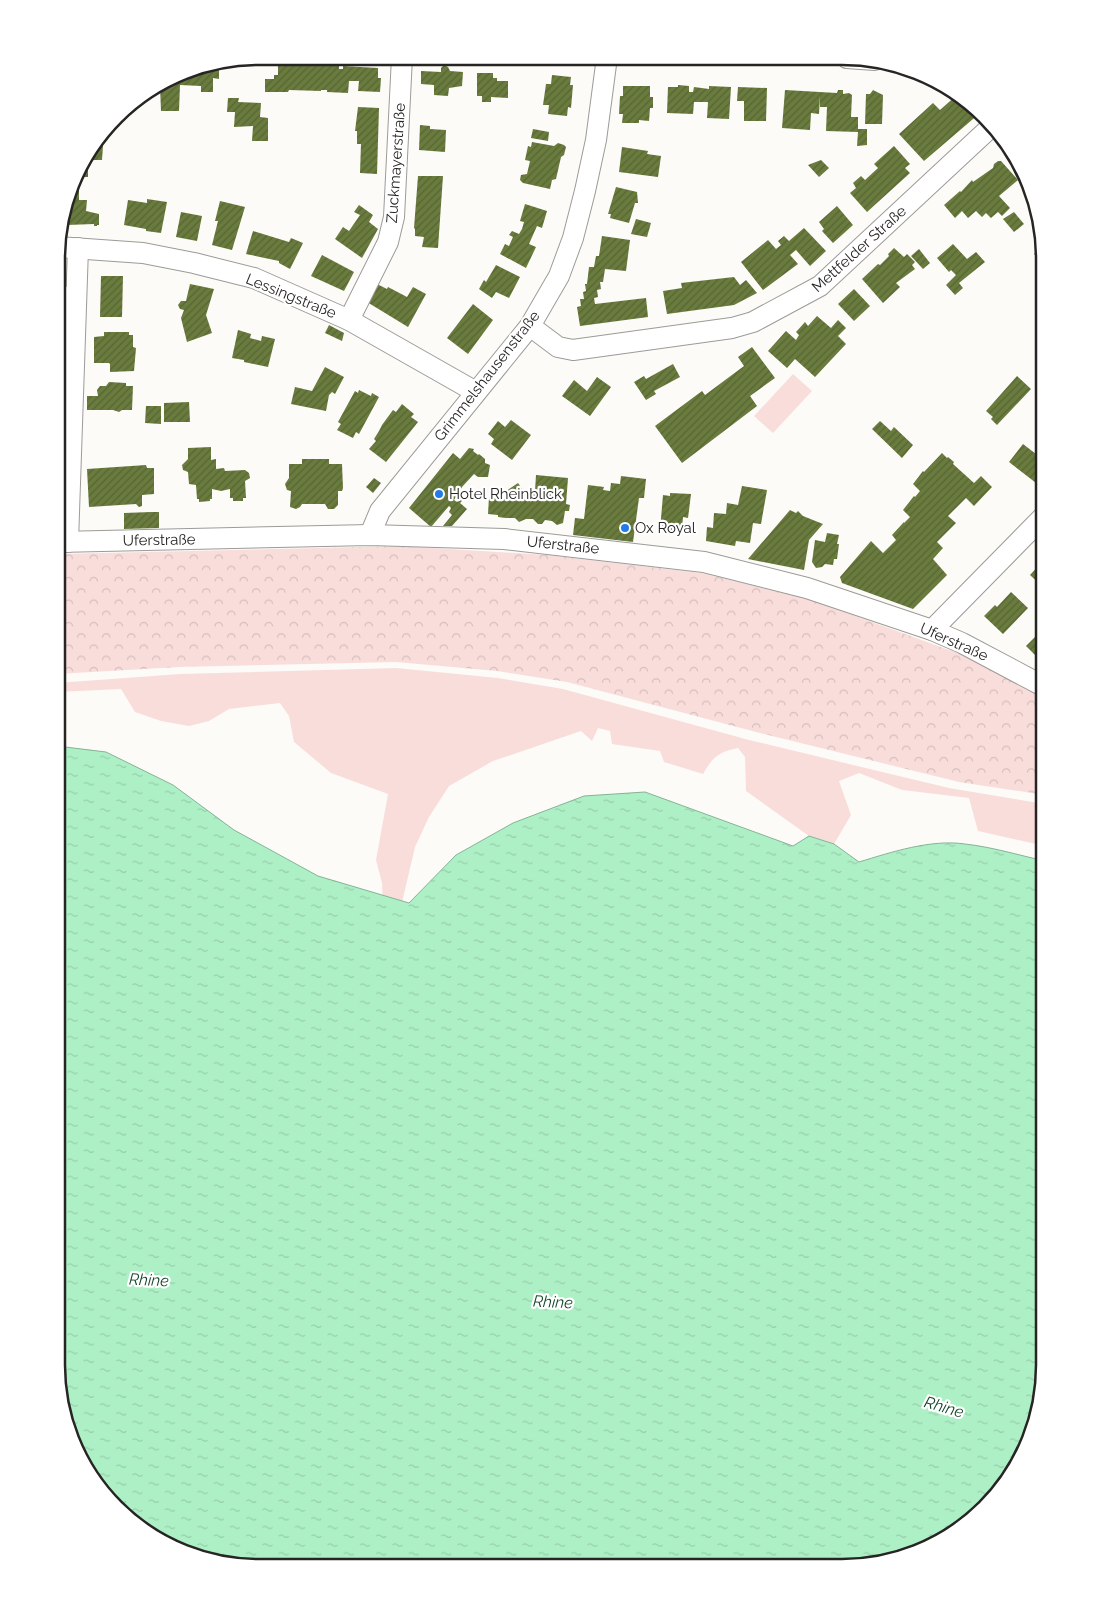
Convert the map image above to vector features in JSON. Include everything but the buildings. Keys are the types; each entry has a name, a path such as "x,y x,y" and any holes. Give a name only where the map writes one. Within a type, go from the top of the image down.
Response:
{"street":[{"name":"Zuckmayerstraße","path":"349,320 388,242 394,217 402,65"},
{"name":"Grimmelshausenstraße","path":"370,535 380,511 530,326 559,276 573,238 596,140 606,65"},
{"name":"Mettfelder Straße","path":"530,326 558,347 573,350 732,328 752,322 820,286 987,130"},
{"name":"Lessingstraße","path":"65,248 144,252 254,278 349,320 476,392"},
{"path":"65,420 67,297 78,248"},
{"path":"932,630 1036,523"},
{"name":"Uferstraße","path":"65,542 370,535 504,539 704,562 807,588 932,630 962,643 1036,682"}],"green space":[{"path":"793,374 812,391 773,433 754,416"},
{"path":"401,546 548,555 701,573 806,598 960,654 1036,694 1036,794 959,782 756,732 567,682 497,671 396,662 179,667 65,674 65,554"},
{"path":"396,668 498,678 563,689 749,740 949,788 1036,802 1036,844 978,831 969,798 902,790 859,773 839,781 851,815 834,844 809,836 746,791 745,757 738,748 717,756 703,774 664,762 660,751 612,744 610,731 598,728 592,741 581,731 493,761 449,786 429,817 415,847 396,928 383,910 382,883 376,860 388,794 331,773 294,742 289,716 280,703 229,709 209,721 189,726 161,721 135,712 121,689 65,692 65,682 180,674"}],"water":[{"name":"Rhine","path":"65,747 106,752 173,785 234,830 318,876 409,903 456,855 513,823 584,796 645,792 793,846 809,836 834,844 859,862 912,847 939,843 985,847 1036,859 1036,1378 1026,1427 1016,1451 988,1493 960,1519 928,1539 904,1549 855,1559 246,1559 197,1549 173,1539 131,1511 105,1483 85,1451 75,1427 65,1378"}],"place":[{"name":"Hotel Rheinblick","path":"439,494"},
{"name":"Ox Royal","path":"625,528"}]}
